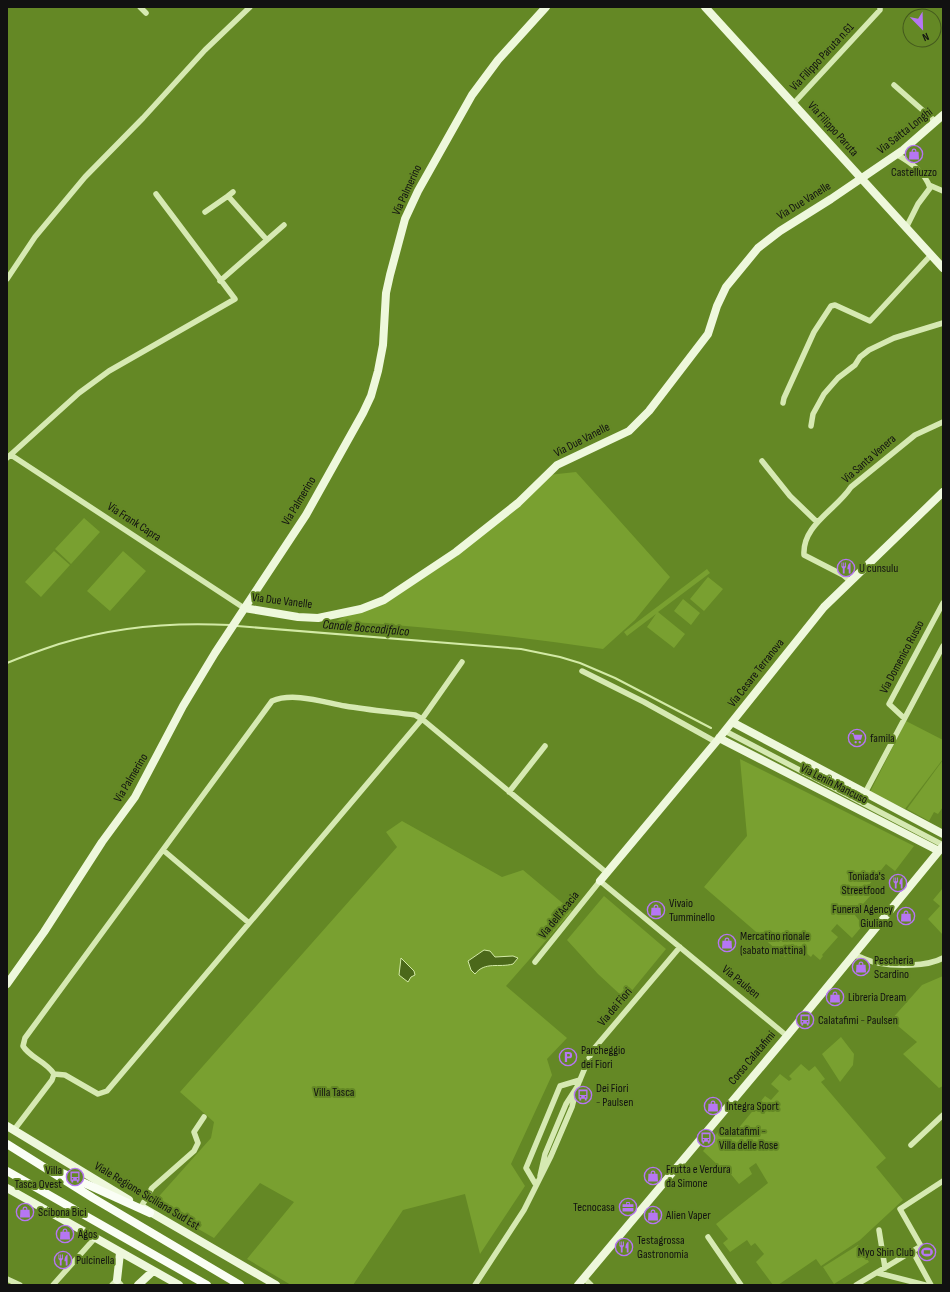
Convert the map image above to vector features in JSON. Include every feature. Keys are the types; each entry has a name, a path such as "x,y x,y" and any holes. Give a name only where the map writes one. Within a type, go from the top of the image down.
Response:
{"main road":[{"path":"7,1144 240,1285"},
{"path":"39,1164 150,1213"},
{"path":"7,1172 207,1285"}],"street":[{"path":"140,7 146,13"},
{"path":"7,279 35,237 85,176 143,118 205,50 250,7"},
{"name":"Via Palmerino","path":"9,978 44,932 102,842 135,797 182,706 244,608 306,515 371,396 376,381 383,345 386,293 390,274 406,219 418,191 472,95 498,60 546,7"},
{"name":"Via Filippo Paruta","path":"705,7 943,268"},
{"name":"Via Filippo Paruta n.61","path":"794,103 880,10 880,7"},
{"path":"894,85 936,122"},
{"name":"Via Saitta Longhi","path":"861,178 896,154 943,116"},
{"path":"896,154 907,160 927,179 930,188 918,204 906,228"},
{"name":"Via Due Vanelle","path":"244,608 292,616 318,618 361,609 384,600 456,552 524,498 558,465 629,430 649,411 708,334 717,306 726,287 758,248 780,231 861,178"},
{"path":"929,185 943,191"},
{"path":"205,212 233,192"},
{"path":"9,456 79,393 109,371 234,299 156,194"},
{"path":"228,196 267,240"},
{"path":"220,281 284,225"},
{"path":"783,403 814,332 831,306 835,305 870,321 931,254"},
{"path":"811,426 813,414 824,394 838,378 855,366 860,357 869,350 894,338 943,323"},
{"name":"Via Santa Venera","path":"850,581 843,575 804,555 803,544 817,522 845,496 851,487 914,435 943,422"},
{"name":"Via Frank Capra","path":"9,456 244,608"},
{"path":"762,461 790,496 817,522"},
{"name":"Via Cesare Terranova","path":"600,881 718,740 824,607 943,492"},
{"name":"Via Domenico Russo","path":"904,718 889,704 943,603"},
{"path":"865,793 943,646"},
{"path":"54,1074 65,1075 98,1094 107,1091 422,719 462,662"},
{"path":"582,671 718,740"},
{"path":"11,1128 52,1080 54,1074 50,1067 27,1052 23,1046 25,1038 272,701 280,698 311,700 415,715 422,719 607,873"},
{"name":"Via Lenin Mancuso","path":"732,722 943,834"},
{"name":"Via Lenin Mancuso","path":"725,731 942,847"},
{"name":"Via Lenin Mancuso","path":"718,740 942,847"},
{"path":"509,792 544,746"},
{"name":"Corso Calatafimi","path":"578,1285 787,1036 942,847"},
{"path":"164,850 249,923"},
{"name":"Via Paulsen","path":"600,881 787,1036"},
{"name":"Via dell'Acacia","path":"535,962 600,881"},
{"name":"Via dei Fiori","path":"475,1285 524,1210 540,1176 544,1154 566,1104 577,1087 592,1051 680,947"},
{"path":"854,954 877,963 910,965 938,961 943,958"},
{"path":"536,1184 526,1168 560,1086 580,1080"},
{"path":"141,1207 152,1188 194,1151 198,1143 194,1132 204,1117"},
{"path":"911,1145 942,1117"},
{"name":"Viale Regione Siciliana Sud Est","path":"11,1128 150,1213 276,1285"},
{"path":"856,1285 921,1246 900,1209 943,1181"},
{"path":"7,1189 179,1285"},
{"path":"879,1230 885,1268"},
{"path":"708,1237 741,1285"},
{"path":"53,1285 95,1238"},
{"path":"913,1252 931,1285"},
{"path":"117,1283 120,1253"},
{"path":"138,1285 153,1271"},
{"path":"878,1273 925,1285"},
{"path":"584,1278 591,1285"},
{"path":"7,1279 20,1285"}],"green space":[{"path":"576,472 670,577 635,620 603,649 470,632 336,621 406,585 518,503 548,475"},
{"path":"84,518 100,532 71,564 55,549"},
{"path":"54,551 70,565 41,597 25,582"},
{"path":"123,551 146,571 110,611 87,591"},
{"path":"707,569 710,573 658,612 685,634 674,648 647,627 656,614 627,636 624,632"},
{"path":"708,577 723,589 704,611 690,599"},
{"path":"683,599 700,613 691,625 674,611"},
{"path":"906,721 943,740 943,759 905,809 870,792"},
{"path":"740,759 914,846 895,871 886,864 865,890 871,895 854,914 863,925 852,938 837,924 831,931 838,937 822,955 823,956 820,960 813,954 811,957 796,945 785,957 704,887 747,836"},
{"path":"943,760 943,807 938,814 934,812 929,821 907,809"},
{"name":"Villa Tasca","path":"402,821 502,877 523,870 572,911 506,986 567,1038 547,1059 552,1075 511,1164 525,1186 480,1254 465,1194 403,1210 353,1285 291,1285 247,1259 294,1202 260,1183 214,1238 153,1203 211,1138 214,1122 180,1092 397,847 386,832"},
{"path":"943,888 943,935 928,919 940,906 933,900"},
{"path":"604,896 666,949 625,999 598,974 567,940"},
{"path":"943,976 943,1086 939,1088 903,1054 917,1042 891,1020 922,985"},
{"path":"841,1037 854,1054 853,1065 840,1082 822,1054"},
{"path":"801,1064 809,1071 815,1066 825,1079 821,1082 886,1158 876,1167 903,1200 860,1240 821,1266 816,1259 778,1285 773,1285 756,1262 764,1254 755,1243 751,1246 747,1240 730,1252 723,1243 728,1239 716,1224 768,1183 756,1163 749,1168 752,1174 739,1184 725,1167 721,1168 703,1151 721,1128 732,1136 765,1096 771,1100 779,1091 771,1084 780,1074 789,1081 792,1079 789,1076"},
{"path":"858,1245 869,1262 834,1284 823,1267"}],"shaded area":[{"path":"484,950 490,951 495,957 513,956 518,958 513,964 488,966 479,970 475,974 471,970 468,961"},
{"path":"401,958 414,971 415,975 411,977 408,982 399,975"}],"waterway":[{"name":"Canale Boccadifalco","path":"7,663 59,644 100,633 165,625 230,625"},
{"name":"Canale Boccadifalco","path":"237,626 521,649 560,657 580,663 615,678 711,728"}],"place":[{"name":"Castelluzzo","path":"914,154"},
{"name":"U cunsulu","path":"846,568"},
{"name":"famila","path":"857,738"},
{"name":"Toniada's Streetfood","path":"898,883"},
{"name":"Vivaio Tumminello","path":"656,910"},
{"name":"Funeral Agency Giuliano","path":"906,916"},
{"name":"Mercatino rionale (sabato mattina)","path":"727,943"},
{"name":"Pescheria Scardino","path":"861,967"},
{"name":"Libreria Dream","path":"835,997"},
{"name":"Calatafimi - Paulsen","path":"805,1020"},
{"name":"Parcheggio dei Fiori","path":"568,1057"},
{"name":"Dei Fiori - Paulsen","path":"583,1095"},
{"name":"Integra Sport","path":"713,1106"},
{"name":"Calatafimi - Villa delle Rose","path":"706,1138"},
{"name":"Frutta e Verdura da Simone","path":"653,1176"},
{"name":"Villa Tasca Ovest","path":"75,1177"},
{"name":"Tecnocasa","path":"628,1207"},
{"name":"Scibona Bici","path":"25,1212"},
{"name":"Alien Vaper","path":"653,1215"},
{"name":"Agos","path":"65,1234"},
{"name":"Testagrossa Gastronomia","path":"624,1247"},
{"name":"Myo Shin Club","path":"927,1252"},
{"name":"Pulcinella","path":"63,1260"}]}
